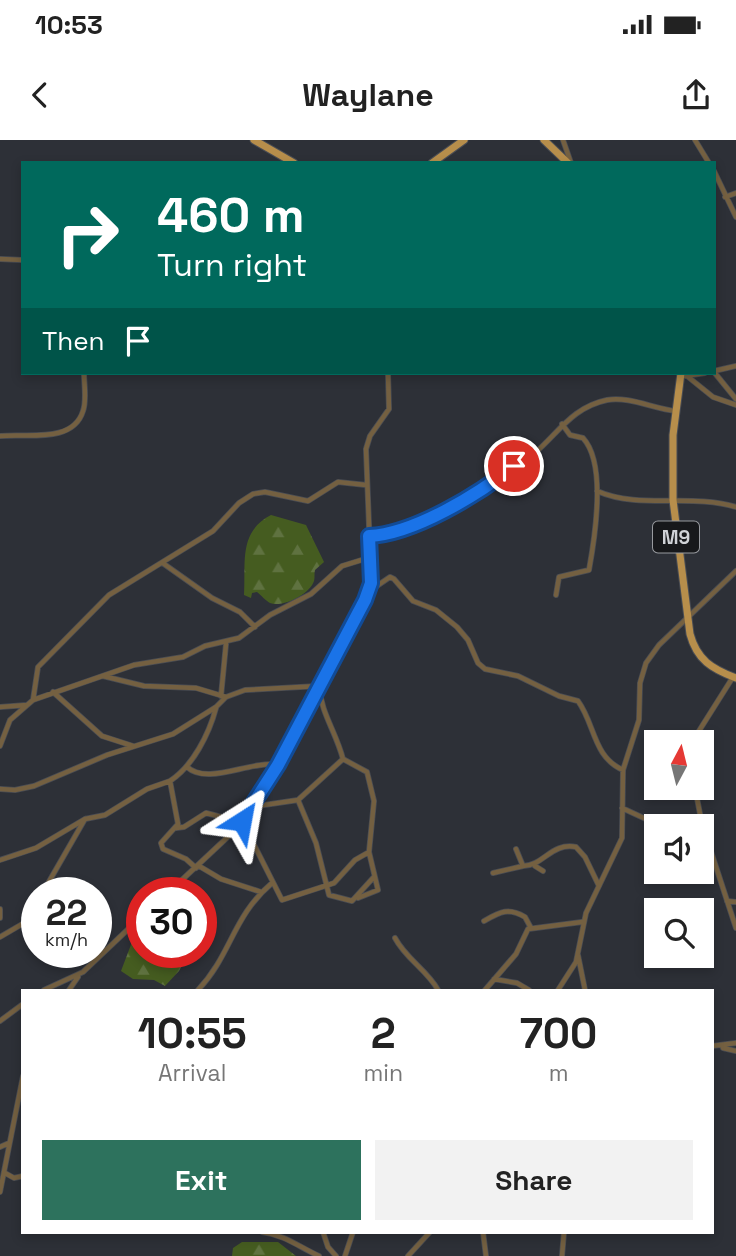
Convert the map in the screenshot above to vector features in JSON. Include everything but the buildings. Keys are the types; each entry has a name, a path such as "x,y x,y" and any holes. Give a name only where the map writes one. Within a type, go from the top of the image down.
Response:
{"main road":[{"path":"254,140 291,161"},
{"path":"435,161 464,140"},
{"path":"544,140 567,161"},
{"name":"M9","path":"683,375 673,435 673,500 688,620 692,643 701,659 735,678"}],"street":[{"path":"563,140 568,161"},
{"path":"695,140 708,161"},
{"path":"716,176 736,217"},
{"path":"725,197 736,193"},
{"path":"0,259 21,261"},
{"path":"716,371 736,366"},
{"path":"716,374 736,399"},
{"path":"0,436 50,435 74,425 83,410 84,375"},
{"path":"369,591 366,485 368,441 389,409 388,375"},
{"path":"683,375 713,397 736,405"},
{"path":"369,536 386,535 470,498 534,454 562,424 581,409 611,399 676,411"},
{"path":"556,595 560,576 589,570 597,491 595,462 589,446 583,438 570,435 562,424"},
{"path":"33,700 36,672 43,662 109,595 164,564 216,529 235,506 253,494 265,492 308,501 338,482 366,485"},
{"path":"597,491 635,500 673,500 736,507"},
{"path":"0,746 10,720 33,700 134,665 183,657 205,646 226,643 311,594 342,566 368,558"},
{"path":"164,564 212,598 240,612 255,627"},
{"path":"559,989 569,977 578,955 582,922 622,838 624,770 639,720 640,683 646,663 659,645 736,571"},
{"path":"186,877 242,821 278,765 369,591 390,577 413,601 436,610 457,627 481,666 532,682 580,703 602,753 614,766 624,770"},
{"path":"0,860 36,848 85,819 105,815 143,790 170,781 187,767 224,696 226,643"},
{"path":"102,676 144,686 196,688 224,696 252,689 319,686"},
{"path":"700,730 735,678"},
{"path":"298,800 316,843 327,894 349,902 377,891 369,852 374,816 371,779 365,769 343,759 334,732 323,713 319,686"},
{"path":"53,692 102,736 133,746"},
{"path":"0,707 26,705"},
{"path":"0,789 15,790 34,786 133,746 173,734 216,707"},
{"path":"251,807 298,800 343,759"},
{"path":"187,767 205,775 250,766 278,765"},
{"path":"170,781 176,828"},
{"path":"622,808 644,818"},
{"path":"242,821 206,813 184,827 176,828 163,839 161,847 221,879 262,892"},
{"path":"52,877 85,819"},
{"path":"242,821 282,900 327,886 369,852"},
{"path":"535,866 555,849 574,846 585,857 599,886"},
{"path":"516,849 523,866"},
{"path":"714,861 736,928"},
{"path":"493,873 523,866 535,866 543,872"},
{"path":"358,898 373,878"},
{"path":"199,989 220,963 244,911 272,883"},
{"path":"727,901 736,902"},
{"path":"0,909 0,918"},
{"path":"484,920 500,911 510,911 525,917 531,928"},
{"path":"486,989 516,954 525,933 531,928 582,922"},
{"path":"0,937 21,925"},
{"path":"70,989 83,972 126,931"},
{"path":"395,938 437,989"},
{"path":"578,955 585,989"},
{"path":"46,989 83,972"},
{"path":"493,979 527,989"},
{"path":"0,1021 21,1005"},
{"path":"714,1046 736,1043"},
{"path":"714,1046 736,1051"},
{"path":"0,1192 21,1086"},
{"path":"0,1147 9,1143"},
{"path":"5,1173 13,1178 21,1176"},
{"path":"274,1234 285,1236 298,1247 319,1256"},
{"path":"324,1234 328,1247 336,1256"},
{"path":"345,1256 352,1234"},
{"path":"408,1256 428,1234"},
{"path":"483,1234 486,1256"},
{"path":"562,1256 564,1234"}],"green space":[{"path":"271,515 306,525 324,562 315,570 314,581 307,591 282,604 270,603 257,592 252,593 251,598 244,595 248,539 260,522"},
{"path":"126,958 126,968 180,968 165,986 154,980 133,979 121,971"},
{"path":"242,1242 278,1242 296,1256 232,1256 233,1248"}],"route":[{"path":"242,821 271,778 365,600 371,583 369,536 386,535 460,504 514,466"}]}
